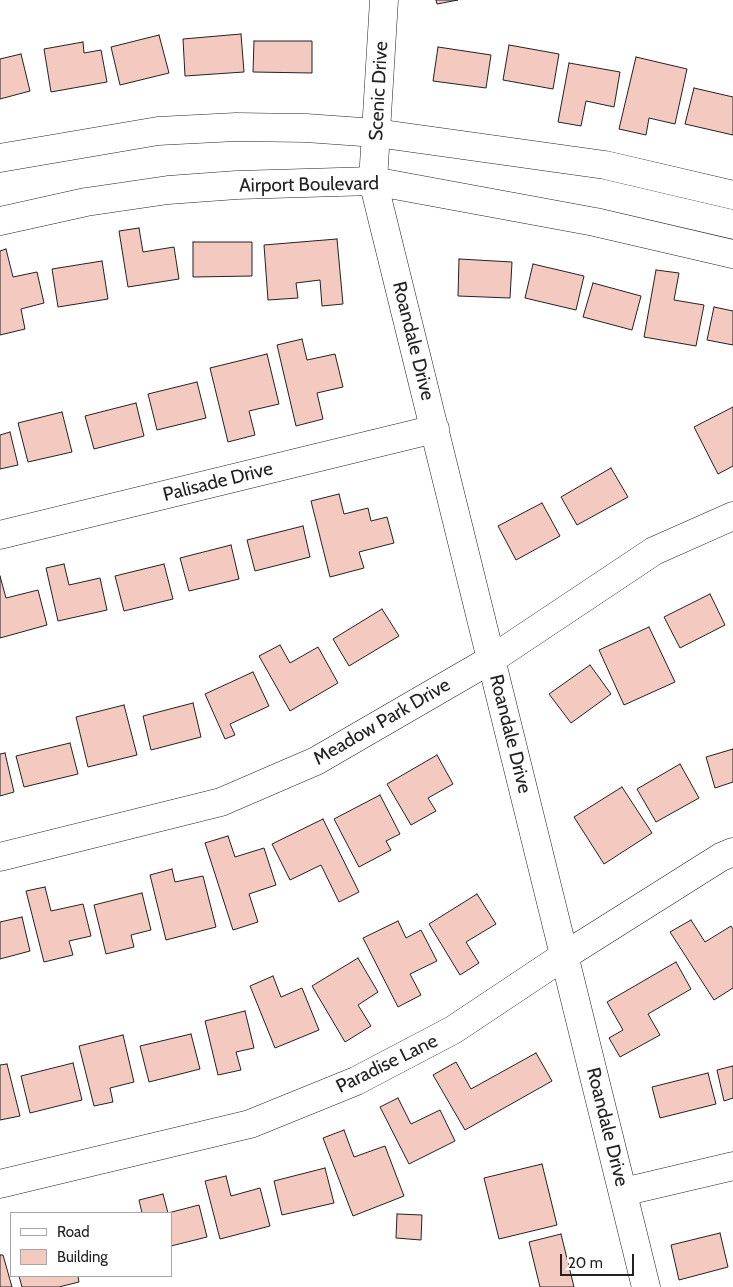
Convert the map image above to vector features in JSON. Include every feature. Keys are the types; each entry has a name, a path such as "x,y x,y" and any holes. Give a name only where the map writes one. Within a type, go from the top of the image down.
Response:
{"street":[{"name":"Scenic Drive","path":"374,181 384,0"},
{"path":"0,158 158,131 246,127 306,128 376,133 605,165 733,195"},
{"name":"Airport Boulevard","path":"0,221 86,202 168,190 238,185 374,181 595,222 733,254"},
{"name":"Roandale Drive","path":"374,181 646,1287"},
{"name":"Palisade Drive","path":"0,535 435,429"},
{"name":"Meadow Park Drive","path":"0,857 221,802 316,761 492,658 654,551 733,516"},
{"name":"Paradise Lane","path":"0,1184 250,1124 348,1085 453,1030 564,956 721,857 733,852"},
{"path":"623,1192 733,1166"}],"building":[{"path":"436,0 458,0 437,4"},
{"path":"241,34 244,72 185,76 183,39"},
{"path":"159,35 169,73 120,85 111,47"},
{"path":"254,41 312,41 312,73 253,72"},
{"path":"83,42 84,53 101,50 107,82 51,92 44,49"},
{"path":"509,45 559,54 553,89 503,80"},
{"path":"438,47 491,55 486,88 433,81"},
{"path":"21,54 30,91 0,99 0,59"},
{"path":"636,57 687,69 675,124 649,118 646,135 619,129"},
{"path":"569,63 620,72 614,107 586,101 581,126 558,122"},
{"path":"694,88 733,97 733,135 685,124"},
{"path":"139,228 143,252 174,247 179,279 128,287 119,231"},
{"path":"337,239 343,304 322,306 320,280 296,283 298,298 268,300 264,245"},
{"path":"193,242 252,242 252,276 193,277"},
{"path":"6,249 13,277 37,272 44,303 21,309 25,329 0,335 0,251"},
{"path":"459,259 512,262 510,298 458,296"},
{"path":"102,261 108,299 58,307 52,269"},
{"path":"533,264 584,276 576,310 525,298"},
{"path":"656,270 679,273 674,300 704,305 696,346 644,337"},
{"path":"593,283 641,296 632,330 583,317"},
{"path":"714,307 733,311 733,345 707,340"},
{"path":"302,339 307,360 335,354 343,387 317,393 323,419 296,426 277,345"},
{"path":"267,354 279,404 249,411 255,435 228,442 210,368"},
{"path":"197,382 206,418 157,430 148,394"},
{"path":"136,403 144,436 94,449 85,416"},
{"path":"733,407 733,466 718,474 694,427"},
{"path":"62,412 72,452 28,462 18,423"},
{"path":"10,432 18,465 0,469 0,435"},
{"path":"611,468 628,497 577,525 561,497"},
{"path":"339,494 344,514 368,508 371,521 387,517 394,543 359,552 364,568 330,577 311,501"},
{"path":"542,503 560,536 516,560 498,526"},
{"path":"303,526 310,557 255,571 247,540"},
{"path":"231,545 239,579 189,591 180,558"},
{"path":"64,564 69,585 100,578 107,610 58,621 46,568"},
{"path":"164,564 173,599 124,611 115,576"},
{"path":"0,576 6,598 38,590 47,625 0,638"},
{"path":"710,594 725,625 680,648 664,617"},
{"path":"382,609 399,636 349,666 333,639"},
{"path":"649,627 675,682 624,705 599,650"},
{"path":"280,645 290,663 318,647 338,683 290,711 259,656"},
{"path":"590,665 611,694 571,723 549,694"},
{"path":"253,672 269,706 230,724 235,735 225,739 205,694"},
{"path":"193,703 201,737 151,750 143,716"},
{"path":"124,705 137,755 88,767 76,717"},
{"path":"70,743 78,774 24,787 16,756"},
{"path":"733,749 733,782 715,788 706,757"},
{"path":"5,753 14,792 0,796 0,754"},
{"path":"437,755 453,784 428,798 436,811 411,825 387,784"},
{"path":"680,764 699,798 656,822 637,789"},
{"path":"622,787 652,833 604,864 574,817"},
{"path":"380,795 400,834 386,841 391,850 359,867 334,819"},
{"path":"323,819 359,892 339,902 321,865 290,880 272,844"},
{"path":"228,836 235,857 264,848 276,885 249,894 258,922 233,930 205,843"},
{"path":"172,869 175,882 203,876 216,927 166,940 150,875"},
{"path":"45,887 51,911 83,904 91,936 69,941 73,955 44,962 26,891"},
{"path":"142,893 151,930 131,935 134,947 106,954 94,905"},
{"path":"477,894 496,924 466,942 479,963 460,975 429,924"},
{"path":"22,917 30,951 0,959 0,922"},
{"path":"691,920 705,942 731,926 733,929 733,988 714,1000 670,932"},
{"path":"398,921 406,938 421,930 437,961 410,974 421,995 398,1007 363,938"},
{"path":"358,958 378,992 358,1005 371,1026 345,1042 312,986"},
{"path":"676,962 691,989 648,1014 660,1035 620,1057 609,1038 623,1030 607,1002"},
{"path":"273,976 281,997 302,988 319,1030 275,1048 250,986"},
{"path":"245,1011 254,1048 236,1052 241,1070 218,1075 205,1021"},
{"path":"191,1034 200,1069 149,1082 140,1046"},
{"path":"123,1035 134,1082 110,1088 113,1102 94,1106 79,1046"},
{"path":"536,1053 552,1081 465,1130 433,1075 456,1062 471,1089"},
{"path":"73,1063 82,1100 30,1113 21,1076"},
{"path":"7,1064 20,1116 0,1120 0,1065"},
{"path":"733,1066 733,1098 724,1101 717,1070"},
{"path":"708,1073 716,1104 660,1118 652,1087"},
{"path":"398,1098 411,1124 440,1110 455,1141 409,1164 380,1107"},
{"path":"344,1130 354,1157 385,1146 404,1196 353,1216 323,1138"},
{"path":"542,1164 557,1225 499,1239 484,1178"},
{"path":"325,1168 334,1203 282,1215 274,1181"},
{"path":"226,1176 231,1196 260,1188 270,1226 220,1239 205,1181"},
{"path":"163,1194 168,1212 142,1212 139,1200"},
{"path":"199,1205 207,1237 172,1246 172,1212"},
{"path":"397,1214 422,1215 421,1240 396,1238"},
{"path":"720,1233 728,1267 679,1280 671,1245"},
{"path":"561,1234 574,1287 540,1287 529,1242"},
{"path":"0,1255 3,1255 12,1287 0,1287"},
{"path":"19,1277 78,1277 79,1282 59,1287 22,1287"}]}
